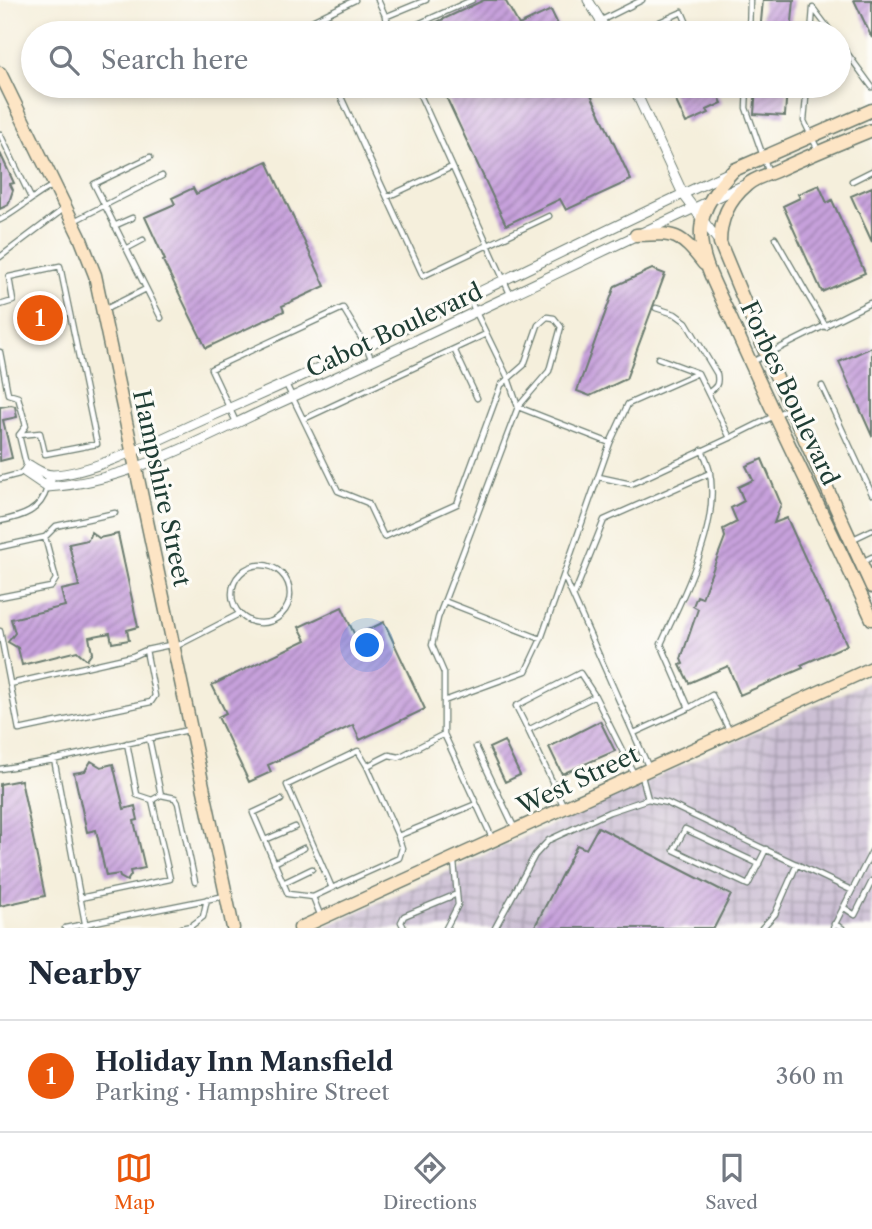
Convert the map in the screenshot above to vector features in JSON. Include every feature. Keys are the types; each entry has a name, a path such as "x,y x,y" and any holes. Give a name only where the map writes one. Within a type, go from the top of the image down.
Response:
{"street":[{"path":"588,0 601,20"},
{"name":"Hampshire Street","path":"1,76 73,222 95,275 233,928"},
{"path":"638,98 682,194 702,220"},
{"name":"Forbes Boulevard","path":"872,110 734,170 710,201 702,220 702,249 711,273 776,414 859,559 872,619"},
{"path":"720,243 720,230 725,214 732,201 748,183 872,130"},
{"name":"Cabot Boulevard","path":"27,468 29,465 52,475 93,466 132,450 366,346 734,170"},
{"name":"Cabot Boulevard","path":"47,487 64,486 136,468 512,297 748,183"},
{"name":"Forbes Boulevard","path":"702,220 720,243 766,354 872,586"},
{"path":"636,235 663,234 683,240 711,273"},
{"path":"27,468 25,472 47,487 52,475"},
{"name":"West Street","path":"300,928 872,668"}],"lane":[{"path":"312,21 355,0"},
{"path":"377,0 387,21"},
{"path":"385,17 426,0"},
{"path":"425,21 472,0"},
{"path":"601,20 640,0"},
{"path":"749,21 750,0"},
{"path":"812,21 813,8 823,21"},
{"path":"663,21 682,12 686,21"},
{"path":"851,59 872,88"},
{"path":"342,98 423,276 549,216"},
{"path":"421,98 512,297"},
{"path":"746,98 746,108 769,174"},
{"path":"806,98 804,121 818,151"},
{"path":"0,134 31,198"},
{"path":"150,157 94,184 160,318"},
{"path":"387,197 452,167"},
{"path":"852,181 872,171"},
{"path":"73,222 162,176"},
{"path":"0,220 55,185"},
{"path":"0,257 66,208"},
{"path":"114,226 132,218"},
{"path":"775,238 826,327"},
{"path":"126,249 143,240"},
{"path":"0,305 13,301 9,277 61,266 97,444 46,454 40,433 19,435"},
{"path":"103,310 146,289"},
{"path":"468,296 508,378 518,407 610,443"},
{"path":"751,363 870,303"},
{"path":"236,422 211,369 343,308 366,346 372,362"},
{"path":"656,308 675,314 686,322 716,374 716,387 708,393"},
{"path":"285,383 338,491 368,503 384,537 457,504 501,385 524,365 540,321 547,317 558,320 561,331 550,371 518,407 444,601 432,645 443,673 444,734 494,841"},
{"path":"304,418 486,334"},
{"path":"454,349 477,398"},
{"path":"0,352 8,394 18,397 24,417 26,426 19,435"},
{"path":"658,358 698,373 730,438"},
{"path":"444,701 526,671 541,639 610,443 628,404 698,373"},
{"path":"822,386 872,494"},
{"path":"599,477 631,485 791,408"},
{"path":"0,479 19,474 27,468 19,435"},
{"path":"689,708 662,644 708,528 713,494 707,458 702,450"},
{"path":"573,596 604,520 709,473"},
{"path":"0,521 26,514 38,506 47,487"},
{"path":"0,547 45,537 56,526 115,513"},
{"path":"851,540 872,530"},
{"path":"0,597 51,587 55,579 45,537"},
{"path":"259,564 280,571 290,590 285,611 266,623 251,622 239,614 232,601 232,594 235,579 240,573 259,564"},
{"path":"563,575 634,733 648,799"},
{"path":"444,601 541,639"},
{"path":"9,684 133,656 146,650 174,646 239,614"},
{"path":"0,631 19,730 151,702 155,696 146,650"},
{"path":"564,809 516,706 580,673 642,774"},
{"path":"634,733 712,695 731,733"},
{"path":"528,730 595,696"},
{"path":"0,768 191,729"},
{"path":"367,766 389,755 399,757 444,734"},
{"path":"149,738 161,795"},
{"path":"127,743 137,795 152,800 161,795 175,798 178,803 195,882"},
{"path":"476,747 516,831"},
{"path":"281,800 253,813 288,894 313,897 399,858 402,848 398,836 367,766 358,751 287,785 332,888"},
{"path":"54,759 86,926"},
{"path":"495,928 535,855 549,840 610,811 648,799 667,803 851,890"},
{"path":"80,898 170,879 152,800"},
{"path":"398,836 477,804"},
{"path":"265,840 295,827"},
{"path":"758,864 685,829 674,849 748,885 766,849"},
{"path":"274,863 304,848"},
{"path":"842,928 834,926 872,850"},
{"path":"446,928 458,905 453,859"},
{"path":"762,928 775,914 797,864"},
{"path":"283,883 312,869"},
{"path":"842,907 855,915 872,881"},
{"path":"404,928 401,922 404,916 457,894"},
{"path":"65,928 86,926 226,895"},
{"path":"313,897 322,918"},
{"path":"181,928 191,926 203,917 207,899"}],"shaded area":[{"path":"872,680 872,928 322,928"}],"building":[{"path":"484,0 505,0 517,21 439,21"},
{"path":"763,0 794,0 792,21 761,21"},
{"path":"854,0 872,0 872,38"},
{"path":"551,10 556,21 528,21"},
{"path":"447,98 593,98 631,180 566,210 560,199 506,225"},
{"path":"675,98 720,98 722,103 707,110 709,113 686,123"},
{"path":"755,98 786,98 785,116 754,114"},
{"path":"0,153 14,183 10,184 13,190 8,205 0,209"},
{"path":"267,161 325,286 282,306 284,311 206,348 163,261 165,260 145,217 175,204 172,198 193,188 196,194"},
{"path":"819,185 827,203 832,200 865,273 822,292 783,206 800,198 798,194"},
{"path":"872,187 872,242 851,196"},
{"path":"652,269 665,274 626,379 590,396 577,391 615,286"},
{"path":"872,347 872,436 839,362"},
{"path":"15,406 17,417 3,420 12,458 0,461 0,407"},
{"path":"762,459 781,504 774,523 787,518 847,645 801,665 803,668 740,695 728,666 689,683 680,665 683,664 681,659 698,609 693,606 697,596 702,598 725,537 723,529 737,522 731,508 744,501 738,487 753,480 746,466"},
{"path":"91,532 99,538 118,534 138,627 127,630 129,640 112,643 110,633 89,637 92,653 87,660 77,651 22,665 18,648 8,642 15,633 11,619 65,606 61,590 79,586 69,544 88,540"},
{"path":"342,607 355,636 384,622 425,709 360,740 353,725 268,765 271,772 249,782 218,717 226,713 212,685 306,640 299,627"},
{"path":"600,721 615,751 562,774 549,747"},
{"path":"504,741 520,775 505,782 489,748"},
{"path":"91,761 101,767 113,764 124,809 135,806 138,820 134,821 145,868 130,871 131,875 127,881 119,874 106,876 96,830 87,832 74,773 85,771"},
{"path":"21,780 45,896 0,906 0,784"},
{"path":"598,827 731,895 714,928 534,928 577,845 586,849"}],"place":[{"name":"Holiday Inn Mansfield","path":"40,318"}]}
